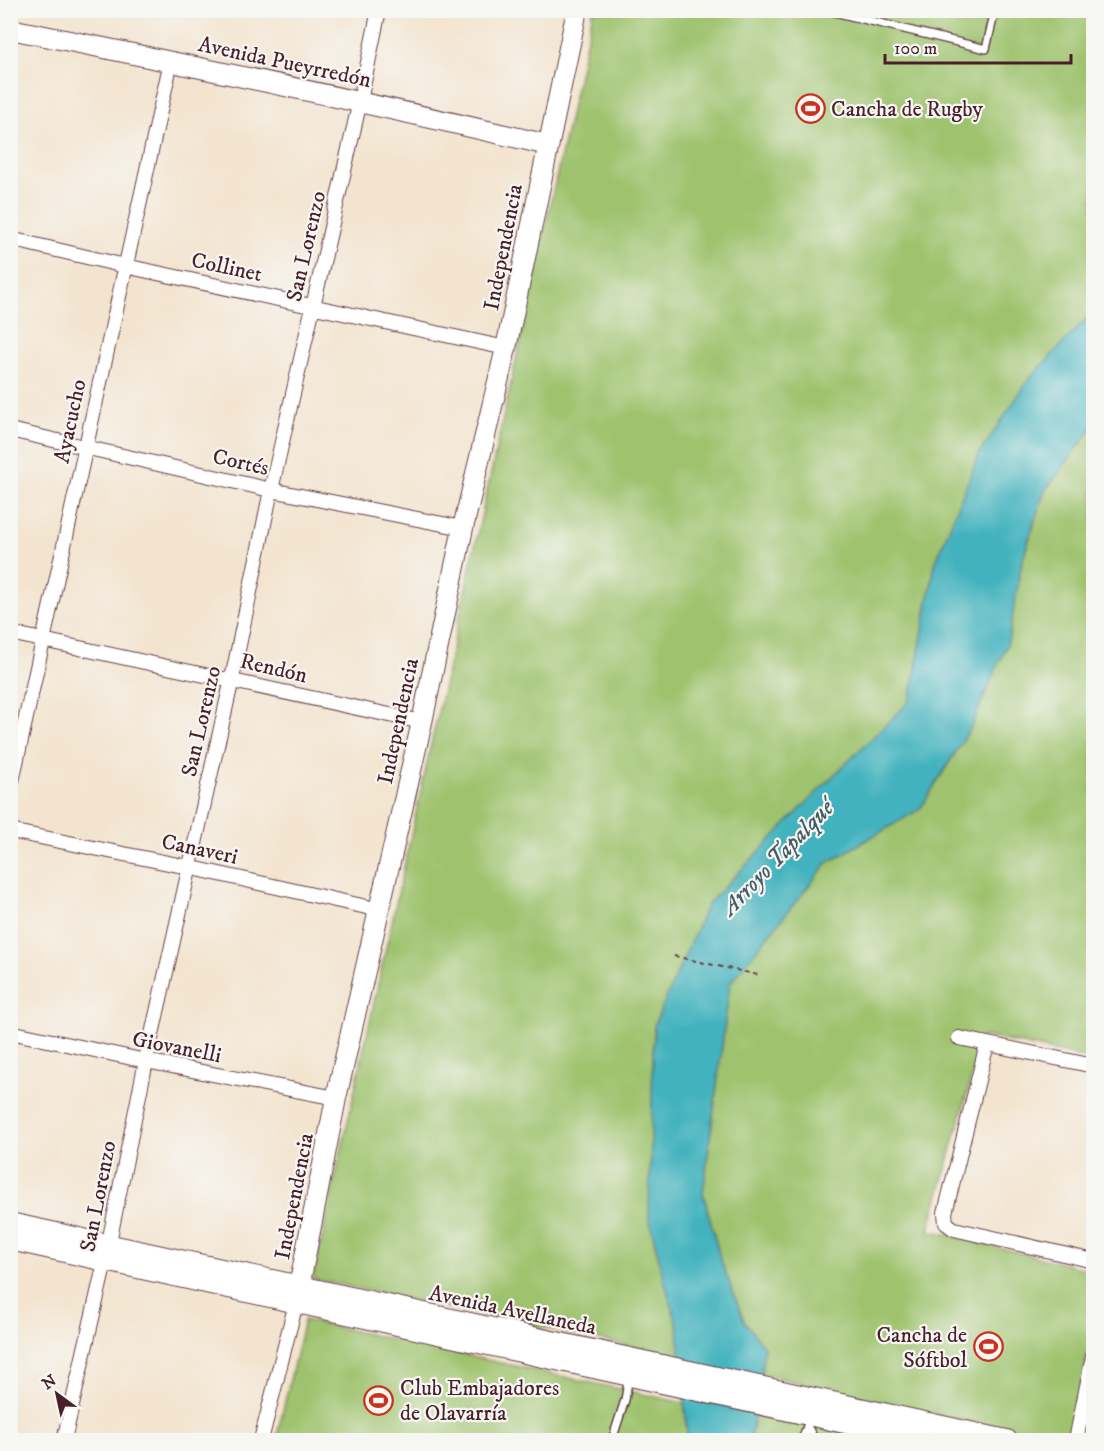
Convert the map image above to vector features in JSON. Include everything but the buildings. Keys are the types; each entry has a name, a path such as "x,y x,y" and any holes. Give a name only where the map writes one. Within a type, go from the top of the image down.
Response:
{"street":[{"name":"San Lorenzo","path":"64,1440 107,1254 146,1061 232,679 271,490 379,10"},
{"name":"Independencia","path":"261,1440 298,1295 336,1098 422,722 463,528 506,348 577,10"},
{"name":"Avenida Pueyrredón","path":"10,29 360,101 548,145"},
{"name":"Ayacucho","path":"10,790 171,61"},
{"name":"Collinet","path":"10,239 124,266 506,348"},
{"name":"Cortés","path":"10,430 271,490 463,528"},
{"name":"Rendón","path":"10,633 232,679 422,722"},
{"name":"Canaveri","path":"10,831 188,867 380,910"},
{"name":"Giovanelli","path":"10,1032 336,1098"},
{"path":"959,1038 1094,1066"},
{"path":"987,1044 945,1213 946,1223 954,1229 1094,1261"},
{"name":"Avenida Avellaneda","path":"10,1223 107,1254"},
{"name":"Avenida Avellaneda","path":"10,1240 107,1254 773,1398 807,1412 922,1440"},
{"path":"1076,1440 1094,1352"},
{"name":"Avenida Avellaneda","path":"807,1412 1006,1440"}],"lane":[{"path":"826,10 986,49 995,10"},
{"path":"612,1440 625,1400 640,1370"},
{"path":"802,1440 807,1412"},
{"path":"807,1412 815,1440"}],"path":[{"path":"674,956 759,975"}],"green space":[{"path":"593,11 1093,11 1093,312 1030,378 935,564 910,701 823,786 665,1005 654,1026 649,1217 678,1327 681,1357 313,1279"},
{"path":"1093,427 1093,1059 983,1036 929,1230 1093,1271 1093,1327 1071,1440 1048,1440 761,1374 764,1347 744,1321 720,1258 703,1193 730,983 827,863 920,809 970,729 1044,492"},
{"path":"304,1320 684,1403 687,1432 685,1440 276,1440"},
{"path":"755,1413 870,1437 869,1440 750,1440"}],"water":[{"name":"Arroyo Tapalqué","path":"1093,312 1093,427 1044,492 1022,561 1008,642 970,729 920,809 827,863 730,983 703,1193 720,1258 744,1321 764,1347 760,1386 750,1440 685,1440 687,1432 678,1327 649,1217 654,1026 707,905 910,701 935,564 979,454 1030,378"}],"place":[{"name":"Cancha de Rugby","path":"810,108"},
{"name":"Cancha de Sóftbol","path":"988,1347"},
{"name":"Club Embajadores de Olavarría","path":"379,1400"}]}
